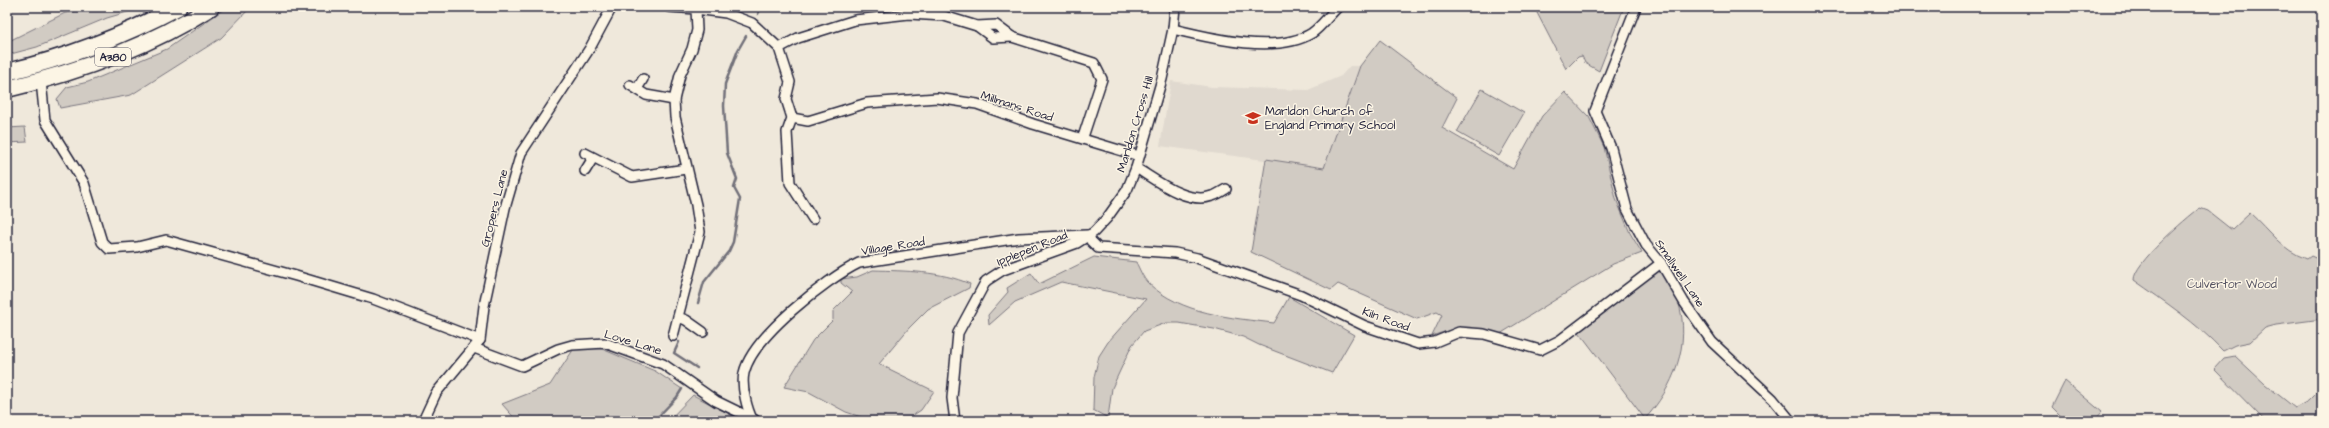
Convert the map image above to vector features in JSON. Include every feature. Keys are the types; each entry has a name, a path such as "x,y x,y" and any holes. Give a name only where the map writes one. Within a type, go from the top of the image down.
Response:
{"highway":[{"name":"A380","path":"7,72 57,59 97,45 178,7"},
{"name":"A380","path":"7,89 41,81 135,47 211,7"}],"street":[{"path":"669,7 726,13 752,23 779,48 790,82 786,99 792,118 787,132 790,183 813,219"},
{"name":"Marldon Cross Hill","path":"1089,235 1107,218 1127,190 1136,168 1162,79 1173,29 1175,7"},
{"path":"1173,29 1238,43 1288,41 1311,33 1338,7"},
{"name":"Smallwell Lane","path":"1636,7 1595,111 1611,148 1627,209 1646,245 1661,263 1684,302 1712,342 1773,399 1791,421"},
{"name":"Gropers Lane","path":"480,340 484,306 505,208 521,153 590,48 611,9"},
{"path":"673,336 700,232 696,205 674,117 674,100 680,75 692,49 696,36 696,9"},
{"path":"779,48 826,28 855,20 883,16 944,16 977,26 996,25 1012,37 1094,63 1102,79 1083,137"},
{"path":"643,79 633,87 646,95 674,100"},
{"path":"41,81 45,120 84,183 102,242 109,249 137,247 166,240 296,276 373,300 480,340 463,358 436,393 423,421"},
{"name":"Millmans Road","path":"792,118 808,121 867,103 937,98 977,104 1033,124 1083,137 1139,156"},
{"path":"585,171 589,156 632,176 686,169"},
{"path":"1136,168 1159,182 1184,194 1198,198 1212,197 1226,189"},
{"name":"Kiln Road","path":"1089,235 1091,241 1098,248 1175,253 1197,258 1301,294 1365,326 1418,344 1435,342 1458,332 1484,334 1540,350 1560,340 1661,263"},
{"name":"Village Road","path":"754,420 745,395 744,373 757,348 778,324 807,296 841,272 859,263 1019,238 1089,235"},
{"name":"Ipplepen Road","path":"955,421 952,398 958,333 986,281 1003,270 1077,243 1089,235"},
{"path":"678,318 686,320 704,332"},
{"name":"Love Lane","path":"474,348 522,366 565,347 605,343 664,364 716,402 754,420"}],"shaded area":[{"name":"Marldon Church of England Primary School","path":"1350,66 1360,66 1324,168 1160,146 1171,81 1212,87 1308,90 1341,76"}],"green space":[{"path":"100,7 144,7 107,18 37,47 7,55 7,42 65,13"},
{"path":"227,7 251,7 221,38 131,95 60,108 57,99 67,87 88,82 167,49"},
{"path":"1534,7 1624,7 1599,71 1585,63 1582,56 1578,57 1566,69"},
{"path":"1380,40 1457,98 1442,128 1513,169 1542,116 1565,92 1589,117 1604,147 1616,199 1630,233 1642,253 1613,264 1500,334 1474,329 1458,329 1432,336 1442,315 1437,312 1417,319 1338,284 1331,290 1251,252 1266,159 1324,168 1360,66"},
{"path":"1482,89 1524,113 1499,156 1457,132"},
{"path":"25,127 27,142 7,143 7,128"},
{"name":"Culvertor Wood","path":"2200,208 2208,211 2232,230 2250,213 2290,251 2307,259 2311,256 2322,261 2322,319 2276,325 2265,328 2250,342 2235,345 2223,351 2192,322 2134,280 2142,263 2161,242"},
{"path":"1094,257 1136,262 1148,283 1161,293 1176,302 1207,313 1274,323 1289,297 1354,335 1332,373 1259,345 1243,337 1214,329 1179,323 1166,323 1144,331 1132,345 1112,388 1108,418 1093,410 1094,377 1099,356 1108,342 1146,299 1061,282 1015,302 989,325 988,315 1008,292 1007,288 1031,273 1039,284"},
{"path":"873,270 910,271 935,274 947,276 970,284 969,288 928,309 909,328 879,364 934,391 921,410 906,420 873,421 846,412 809,392 784,387 813,340 833,320 833,311 852,292 841,283 841,279 857,277"},
{"path":"1659,270 1677,297 1682,317 1683,333 1681,349 1671,379 1664,394 1645,419 1579,332"},
{"path":"575,347 602,349 655,371 682,389 677,397 654,421 517,421 502,404 550,385"},
{"path":"2235,356 2265,384 2295,408 2308,401 2322,387 2322,420 2265,421 2214,369 2224,358"},
{"path":"2065,381 2102,412 2094,421 2066,421 2052,407"},
{"path":"693,395 743,421 668,421"}],"waterway":[{"path":"758,14 761,7"},
{"path":"698,303 704,282 729,251 733,242 740,199 734,188 737,179 727,153 724,106 725,84 738,50 746,36"},
{"path":"679,342 674,353 697,368"},
{"path":"654,421 677,397 682,389"}],"place":[{"name":"Marldon Church of England Primary School","path":"1253,118"}]}
